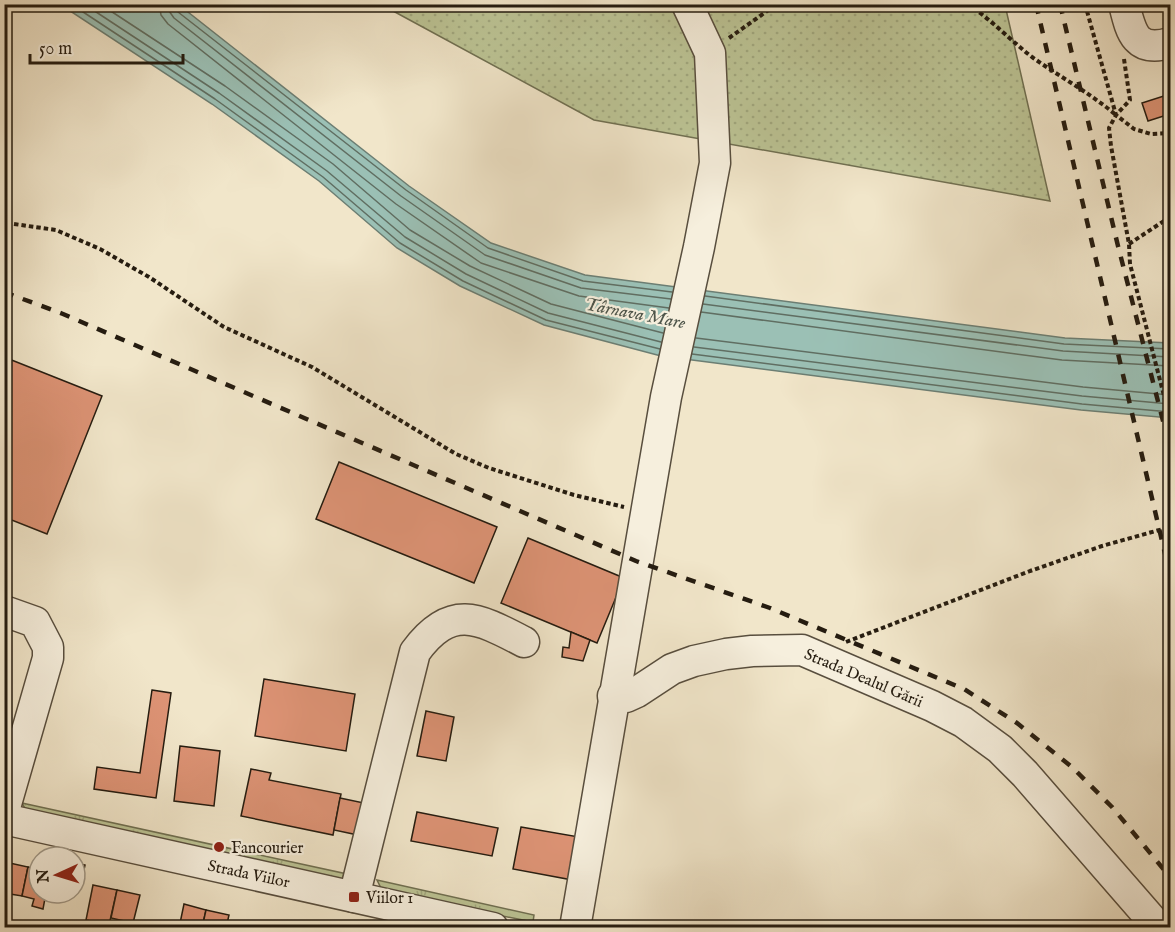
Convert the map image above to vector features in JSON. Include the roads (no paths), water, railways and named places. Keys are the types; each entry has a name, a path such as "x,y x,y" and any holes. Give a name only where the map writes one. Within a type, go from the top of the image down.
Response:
{"street":[{"path":"574,927 666,397 715,163 710,54 687,4"},
{"path":"1124,4 1132,35 1145,44 1160,46 1170,43"},
{"path":"4,612 35,622 48,646 48,658 4,811"},
{"path":"354,897 415,652 426,636 439,625 455,619 486,622 524,642"},
{"name":"Strada Dealul Gării","path":"613,696 626,697 672,669 694,661 743,652 802,650 932,706 963,722 1000,749 1025,774 1159,927"},
{"name":"Strada Viilor","path":"4,819 493,927"}],"water":[{"name":"Târnava Mare","path":"61,5 179,5 409,186 491,243 585,275 1065,338 1170,343 1170,418 1081,410 661,356 544,325 460,286 397,248 319,181 212,104"}],"railway":[{"path":"1036,4 1170,575"},
{"path":"1060,4 1118,246 1170,448"},
{"path":"4,292 63,314 636,561 770,608 964,689 1017,723 1072,767 1112,807 1170,877"}],"place":[{"name":"Fancourier","path":"219,847"},
{"name":"Viilor 1","path":"354,897"}]}
